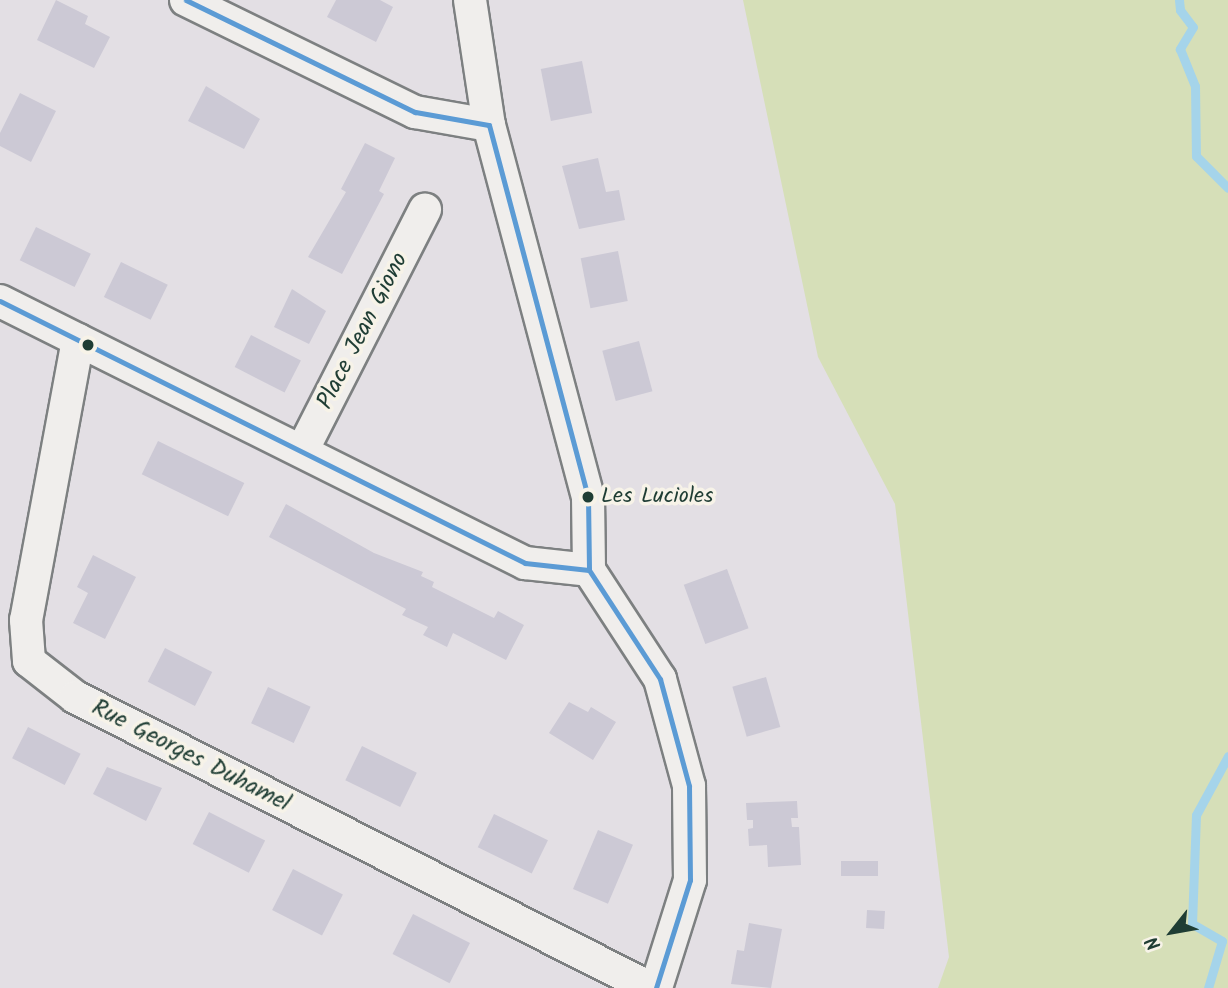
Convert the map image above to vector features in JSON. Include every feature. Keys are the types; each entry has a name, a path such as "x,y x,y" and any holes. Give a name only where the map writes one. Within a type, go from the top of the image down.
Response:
{"street":[{"path":"186,0 415,112 489,125"},
{"path":"470,0 489,125 588,497 589,570 660,680 689,786 690,880 656,988"},
{"name":"Place Jean Giono","path":"302,451 425,210"},
{"path":"0,301 525,563 589,570"},
{"name":"Rue Georges Duhamel","path":"78,340 26,620 29,661 75,697 650,988"}],"green space":[{"path":"743,0 1228,0 1228,988 938,988 949,957 895,504 818,357"}],"building":[{"path":"56,0 88,16 85,24 110,37 94,68 37,40"},
{"path":"336,0 380,0 393,7 376,42 327,17"},
{"path":"582,61 592,113 551,121 541,69"},
{"path":"206,86 260,119 244,149 188,121"},
{"path":"20,93 56,111 31,162 0,146 0,133"},
{"path":"365,143 395,158 379,191 384,194 342,274 308,257 346,192 341,189"},
{"path":"598,158 606,192 619,190 625,220 579,229 562,166"},
{"path":"36,227 91,254 75,287 20,260"},
{"path":"618,251 628,301 590,308 581,258"},
{"path":"121,262 168,285 151,320 104,297"},
{"path":"292,289 326,311 309,344 274,327"},
{"path":"251,335 301,360 285,392 235,367"},
{"path":"639,341 652,391 616,401 602,351"},
{"path":"158,441 244,483 228,516 142,474"},
{"path":"286,504 374,553 423,572 421,576 434,582 432,587 494,618 498,611 524,625 506,660 453,633 447,647 423,635 428,627 402,615 406,609 269,537"},
{"path":"93,555 136,577 105,639 73,623 88,593 77,587"},
{"path":"727,569 749,628 705,644 684,585"},
{"path":"165,648 212,672 195,706 148,682"},
{"path":"766,677 780,727 747,737 732,687"},
{"path":"268,687 311,707 294,743 251,723"},
{"path":"569,702 588,712 591,707 616,722 593,760 549,733"},
{"path":"28,727 81,754 65,785 12,758"},
{"path":"362,746 417,773 400,807 345,780"},
{"path":"107,767 162,788 146,821 93,794"},
{"path":"797,801 798,818 791,818 792,827 799,827 801,865 768,867 767,845 749,846 748,829 753,828 753,820 747,820 746,803"},
{"path":"209,812 265,841 249,873 193,844"},
{"path":"494,814 548,840 532,874 478,847"},
{"path":"598,830 633,845 608,904 573,889"},
{"path":"841,861 878,861 878,876 841,876"},
{"path":"293,869 343,894 322,935 272,910"},
{"path":"867,910 885,911 884,929 866,928"},
{"path":"413,914 470,943 450,983 393,954"},
{"path":"749,923 782,929 771,988 731,984 737,950 744,951"}],"waterway":[{"path":"1179,0 1180,10 1193,27 1180,49 1195,86 1196,156 1228,188"},
{"path":"1208,988 1222,941 1192,924 1196,815 1228,756"}],"transit line":[{"path":"186,0 415,112 489,125"},
{"path":"489,125 588,497 589,570 660,679 689,786 690,880 656,988"},
{"path":"0,301 525,563 589,570"}],"place":[{"name":"Les Lucioles","path":"588,497"}]}
